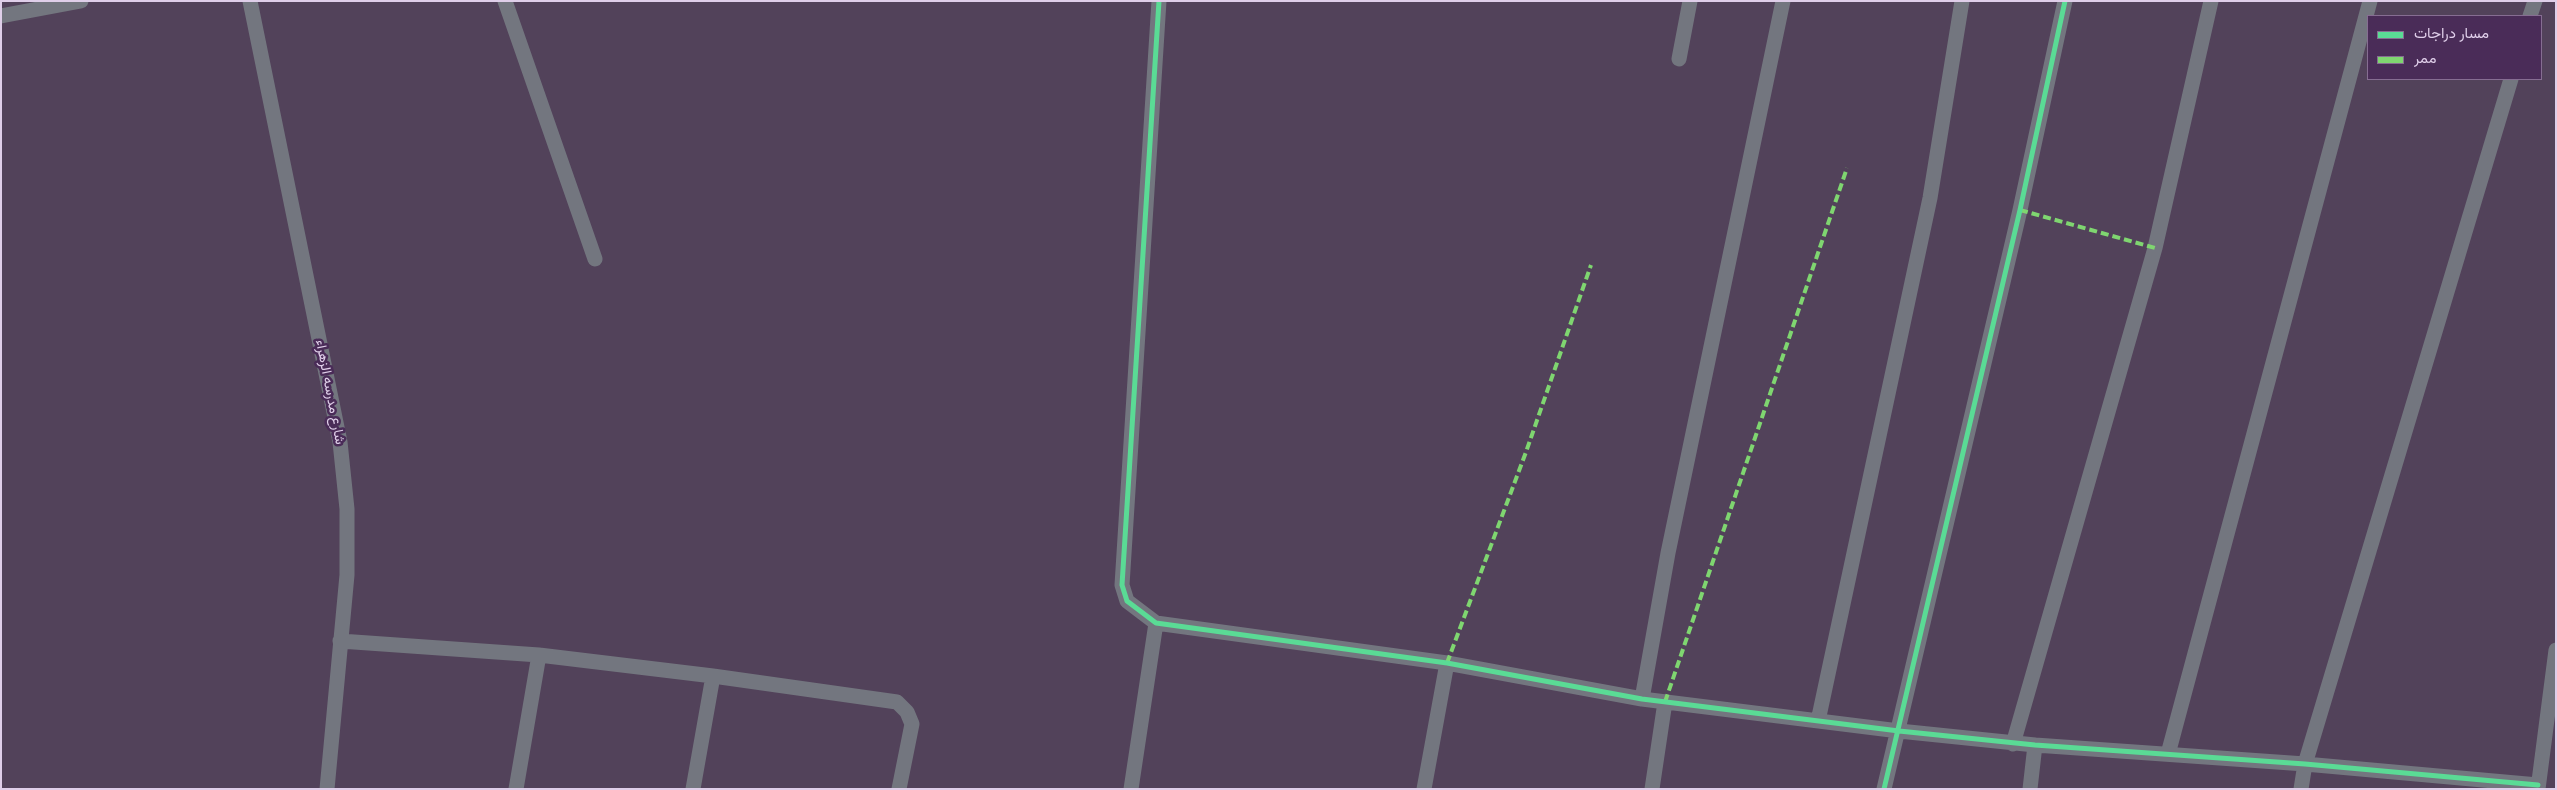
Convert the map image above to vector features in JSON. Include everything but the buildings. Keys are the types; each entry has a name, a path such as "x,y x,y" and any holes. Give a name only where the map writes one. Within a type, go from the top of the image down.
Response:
{"street":[{"path":"1,16 81,1"},
{"name":"شارع مدرسه الزهراء","path":"250,1 340,442 347,509 347,556 327,789"},
{"path":"505,1 594,259"},
{"path":"1159,1 1122,585 1127,601 1156,623 1447,663 1642,699 1899,731 2013,744 2305,764 2538,787 2556,650"},
{"path":"1679,59 1690,1"},
{"path":"1642,699 1668,553 1783,1"},
{"path":"1818,721 1930,198 1962,1"},
{"path":"1884,789 2020,210 2065,1"},
{"path":"2013,744 2155,248 2211,1"},
{"path":"2168,754 2370,1"},
{"path":"2530,15 2535,1"},
{"path":"2301,789 2305,764 2511,80"},
{"path":"1131,789 1156,623"},
{"path":"340,641 538,655 713,676 897,702 907,712 912,724 900,789"},
{"path":"516,789 538,655"},
{"path":"1424,789 1447,663"},
{"path":"693,789 713,676"},
{"path":"1652,789 1665,702"},
{"path":"2030,789 2035,745"}],"marked path":[{"path":"1665,702 1847,168"},
{"path":"2020,210 2155,248"},
{"path":"1447,663 1526,452 1591,265"}],"cycle path":[{"path":"1159,1 1122,585 1127,601 1156,623 1447,663 1642,699 1899,731 2035,745 2305,764 2538,785"},
{"path":"1884,789 2020,210 2065,1"}]}
